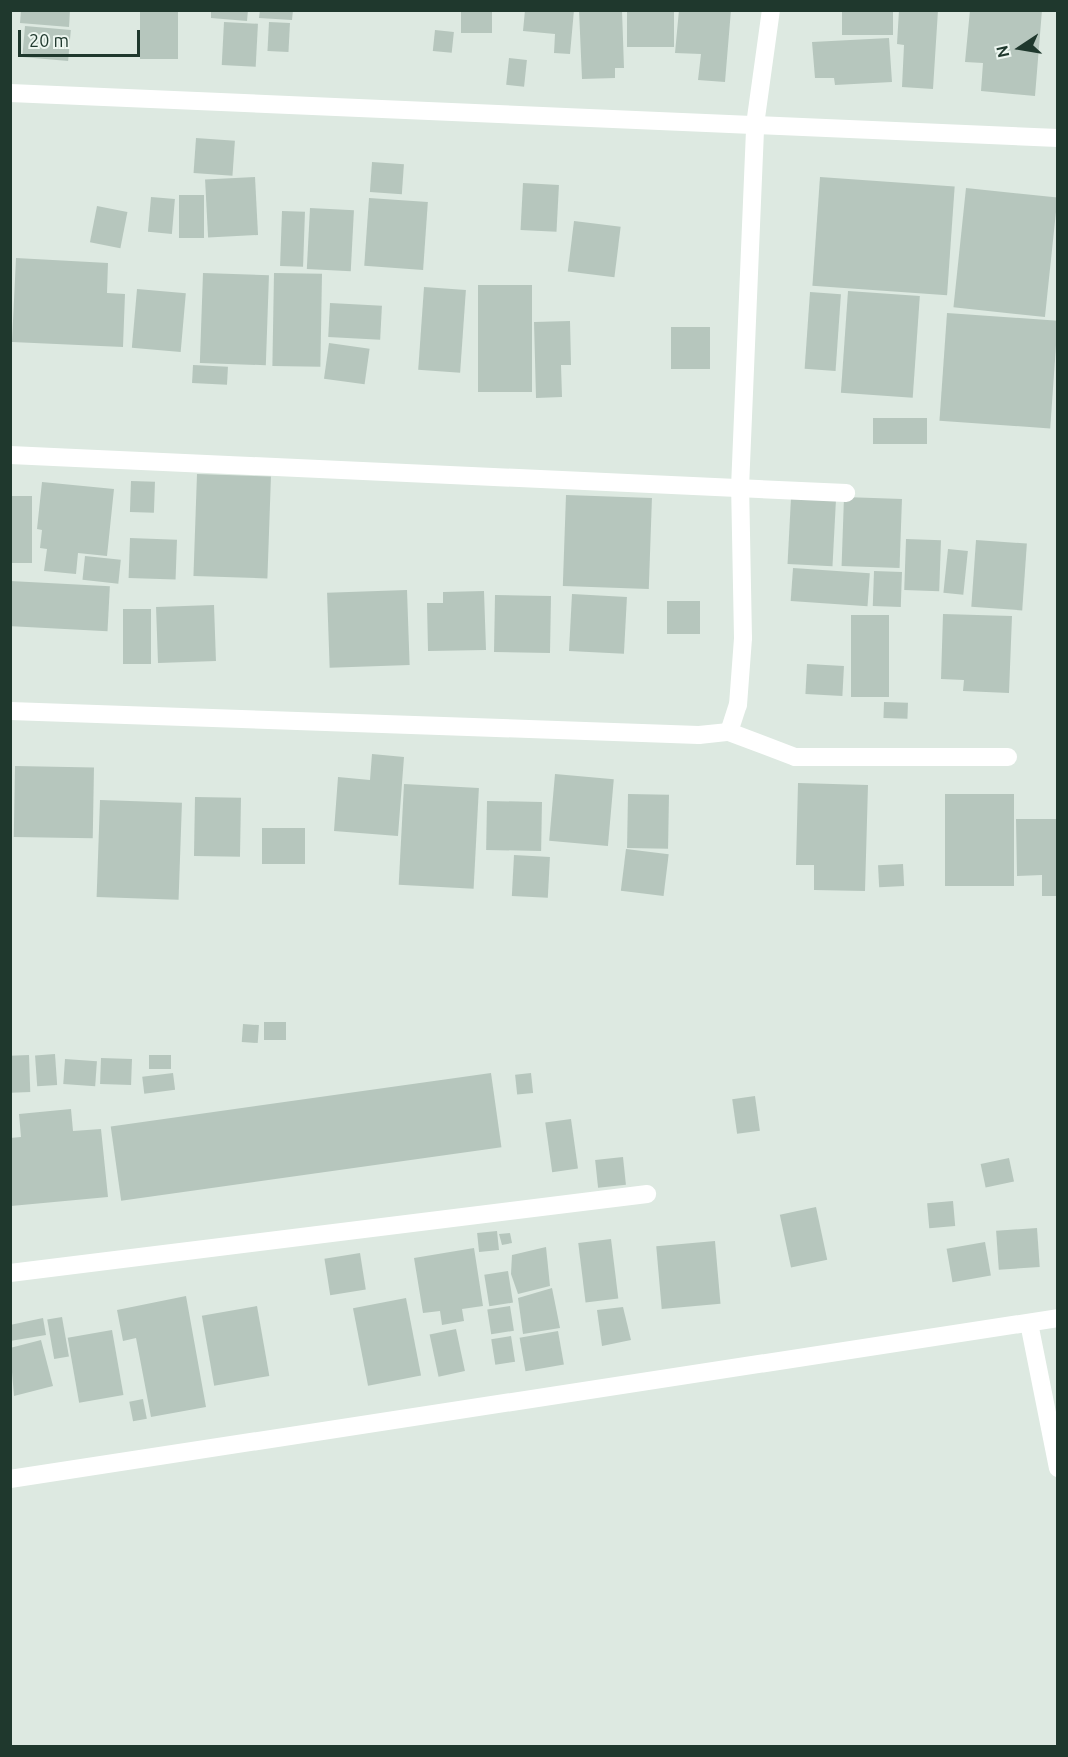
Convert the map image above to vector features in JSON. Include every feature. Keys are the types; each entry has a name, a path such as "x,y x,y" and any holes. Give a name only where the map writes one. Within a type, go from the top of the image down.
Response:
{"street":[{"path":"729,732 738,705 743,638 740,488 755,125 771,10"},
{"path":"10,93 1058,138"},
{"path":"10,455 846,493"},
{"path":"10,711 699,735 729,732 795,757 1008,757"},
{"path":"10,1273 647,1194"},
{"path":"10,1479 1058,1318"},
{"path":"1029,1323 1058,1468"}],"building":[{"path":"21,10 70,10 69,27 20,23"},
{"path":"140,10 178,10 178,59 140,59"},
{"path":"211,10 248,10 247,21 211,18"},
{"path":"260,10 293,10 292,20 259,18"},
{"path":"461,10 492,10 492,33 461,33"},
{"path":"525,10 574,10 570,54 554,53 555,34 523,31"},
{"path":"579,10 622,10 624,68 615,68 615,78 582,79"},
{"path":"627,10 674,10 674,47 627,47"},
{"path":"679,10 731,10 725,82 698,80 701,54 675,53"},
{"path":"842,10 893,10 893,35 842,35"},
{"path":"899,10 938,10 933,89 902,87 904,45 897,44"},
{"path":"970,10 1042,10 1035,96 981,91 983,63 965,62"},
{"path":"224,22 258,24 256,67 222,65"},
{"path":"269,22 290,23 288,52 267,51"},
{"path":"25,26 71,30 68,61 22,57"},
{"path":"435,30 454,32 452,53 433,51"},
{"path":"889,38 892,82 835,85 834,78 815,78 812,42"},
{"path":"509,58 527,60 524,87 506,85"},
{"path":"196,138 235,141 232,176 194,173"},
{"path":"372,162 404,164 402,194 370,192"},
{"path":"255,177 258,235 208,238 205,180"},
{"path":"820,177 955,186 947,295 812,286"},
{"path":"523,183 559,185 556,232 521,230"},
{"path":"966,188 1057,198 1045,317 953,307"},
{"path":"179,195 204,195 204,238 179,238"},
{"path":"151,197 175,199 172,234 148,232"},
{"path":"369,198 428,202 423,270 364,266"},
{"path":"97,206 127,212 120,248 90,242"},
{"path":"310,208 354,210 351,271 307,269"},
{"path":"282,211 305,212 303,267 280,266"},
{"path":"574,221 621,227 614,277 568,272"},
{"path":"16,258 108,263 107,293 125,294 123,347 12,342"},
{"path":"203,273 269,275 266,365 200,363"},
{"path":"274,273 322,274 320,367 272,366"},
{"path":"478,285 532,285 532,392 478,392"},
{"path":"424,287 466,290 460,373 418,370"},
{"path":"137,289 186,293 181,352 132,348"},
{"path":"848,291 920,296 913,398 841,393"},
{"path":"810,292 841,294 836,371 805,369"},
{"path":"330,303 382,306 380,340 328,337"},
{"path":"947,313 1058,321 1050,428 939,421"},
{"path":"570,321 571,365 561,365 562,397 536,398 534,322"},
{"path":"671,327 710,327 710,369 671,369"},
{"path":"329,343 370,349 365,384 324,379"},
{"path":"193,365 228,367 227,385 192,383"},
{"path":"873,418 927,418 927,444 873,444"},
{"path":"197,474 271,477 267,579 193,576"},
{"path":"131,481 155,482 154,513 130,512"},
{"path":"42,482 114,489 107,556 78,553 76,574 44,571 47,549 40,548 42,530 37,529"},
{"path":"566,495 652,498 649,589 563,586"},
{"path":"10,496 32,496 32,563 10,563"},
{"path":"844,497 902,499 900,568 842,566"},
{"path":"791,498 836,500 832,566 788,564"},
{"path":"130,538 177,540 176,580 129,578"},
{"path":"906,539 941,540 939,591 904,590"},
{"path":"976,540 1027,544 1022,610 971,607"},
{"path":"948,549 968,551 963,595 943,593"},
{"path":"85,556 121,560 118,584 82,580"},
{"path":"793,568 870,573 868,606 791,601"},
{"path":"874,571 902,572 901,607 873,606"},
{"path":"10,581 110,586 108,631 10,626"},
{"path":"407,590 410,665 330,668 327,593"},
{"path":"484,591 486,650 428,651 427,603 443,603 443,592"},
{"path":"572,594 627,597 624,654 569,651"},
{"path":"495,595 551,596 550,653 494,652"},
{"path":"667,601 700,601 700,634 667,634"},
{"path":"214,605 216,661 158,663 156,607"},
{"path":"123,609 151,609 151,664 123,664"},
{"path":"943,614 1012,616 1009,693 963,691 964,680 941,679"},
{"path":"851,615 889,615 889,697 851,697"},
{"path":"807,664 844,666 842,696 805,694"},
{"path":"884,702 908,703 907,719 883,718"},
{"path":"372,754 404,757 398,836 334,831 338,777 370,780"},
{"path":"15,766 94,767 93,838 14,837"},
{"path":"555,774 614,779 608,846 549,841"},
{"path":"798,783 868,785 865,891 814,890 814,865 796,865"},
{"path":"404,784 479,788 474,889 399,885"},
{"path":"628,794 669,795 668,849 627,848"},
{"path":"945,794 1014,794 1014,886 945,886"},
{"path":"195,797 241,798 240,857 194,856"},
{"path":"100,800 182,803 179,900 97,897"},
{"path":"487,801 542,802 541,851 486,850"},
{"path":"1016,819 1058,819 1058,896 1042,896 1042,875 1017,876"},
{"path":"262,828 305,828 305,864 262,864"},
{"path":"626,849 669,854 664,896 621,891"},
{"path":"514,855 550,857 548,898 512,896"},
{"path":"903,864 904,886 879,887 878,865"},
{"path":"264,1022 286,1022 286,1040 264,1040"},
{"path":"243,1024 259,1025 258,1043 242,1042"},
{"path":"55,1054 57,1085 37,1086 35,1055"},
{"path":"29,1055 30,1092 11,1093 10,1056"},
{"path":"149,1055 171,1055 171,1069 149,1069"},
{"path":"101,1058 132,1059 131,1085 100,1084"},
{"path":"65,1059 97,1061 95,1086 63,1084"},
{"path":"173,1073 175,1090 144,1094 142,1077"},
{"path":"491,1073 501,1147 121,1201 111,1126"},
{"path":"531,1073 533,1093 517,1095 515,1075"},
{"path":"755,1096 760,1131 737,1134 732,1099"},
{"path":"71,1109 73,1131 101,1129 108,1197 11,1206 10,1138 21,1137 19,1114"},
{"path":"571,1119 578,1169 552,1172 545,1123"},
{"path":"623,1157 626,1185 598,1188 595,1160"},
{"path":"1009,1158 1014,1181 986,1188 981,1164"},
{"path":"953,1201 955,1226 929,1228 927,1203"},
{"path":"816,1207 827,1260 791,1268 780,1215"},
{"path":"1037,1228 1040,1267 999,1270 996,1231"},
{"path":"497,1231 499,1250 479,1252 477,1233"},
{"path":"510,1233 512,1243 502,1245 499,1234"},
{"path":"611,1239 618,1299 586,1303 578,1243"},
{"path":"715,1241 720,1304 662,1309 656,1246"},
{"path":"985,1242 991,1275 952,1282 947,1249"},
{"path":"546,1247 550,1286 518,1294 511,1274 512,1255"},
{"path":"474,1248 483,1306 462,1309 464,1321 442,1325 440,1311 423,1313 414,1258"},
{"path":"360,1253 366,1290 330,1295 324,1259"},
{"path":"508,1271 513,1303 489,1306 484,1275"},
{"path":"552,1288 560,1328 523,1334 518,1298"},
{"path":"186,1296 206,1407 151,1417 136,1338 123,1341 117,1310"},
{"path":"406,1298 421,1376 368,1386 353,1308"},
{"path":"257,1306 269,1376 214,1386 202,1316"},
{"path":"510,1306 514,1331 491,1334 487,1310"},
{"path":"623,1307 631,1340 602,1346 597,1310"},
{"path":"62,1317 69,1356 54,1359 47,1320"},
{"path":"43,1318 46,1335 10,1341 10,1325"},
{"path":"456,1329 465,1371 439,1377 430,1335"},
{"path":"112,1330 123,1395 79,1403 68,1338"},
{"path":"558,1331 564,1364 525,1371 520,1338"},
{"path":"511,1336 515,1362 495,1365 491,1339"},
{"path":"41,1340 53,1386 14,1396 10,1348"},
{"path":"143,1399 147,1419 133,1421 129,1402"}]}
